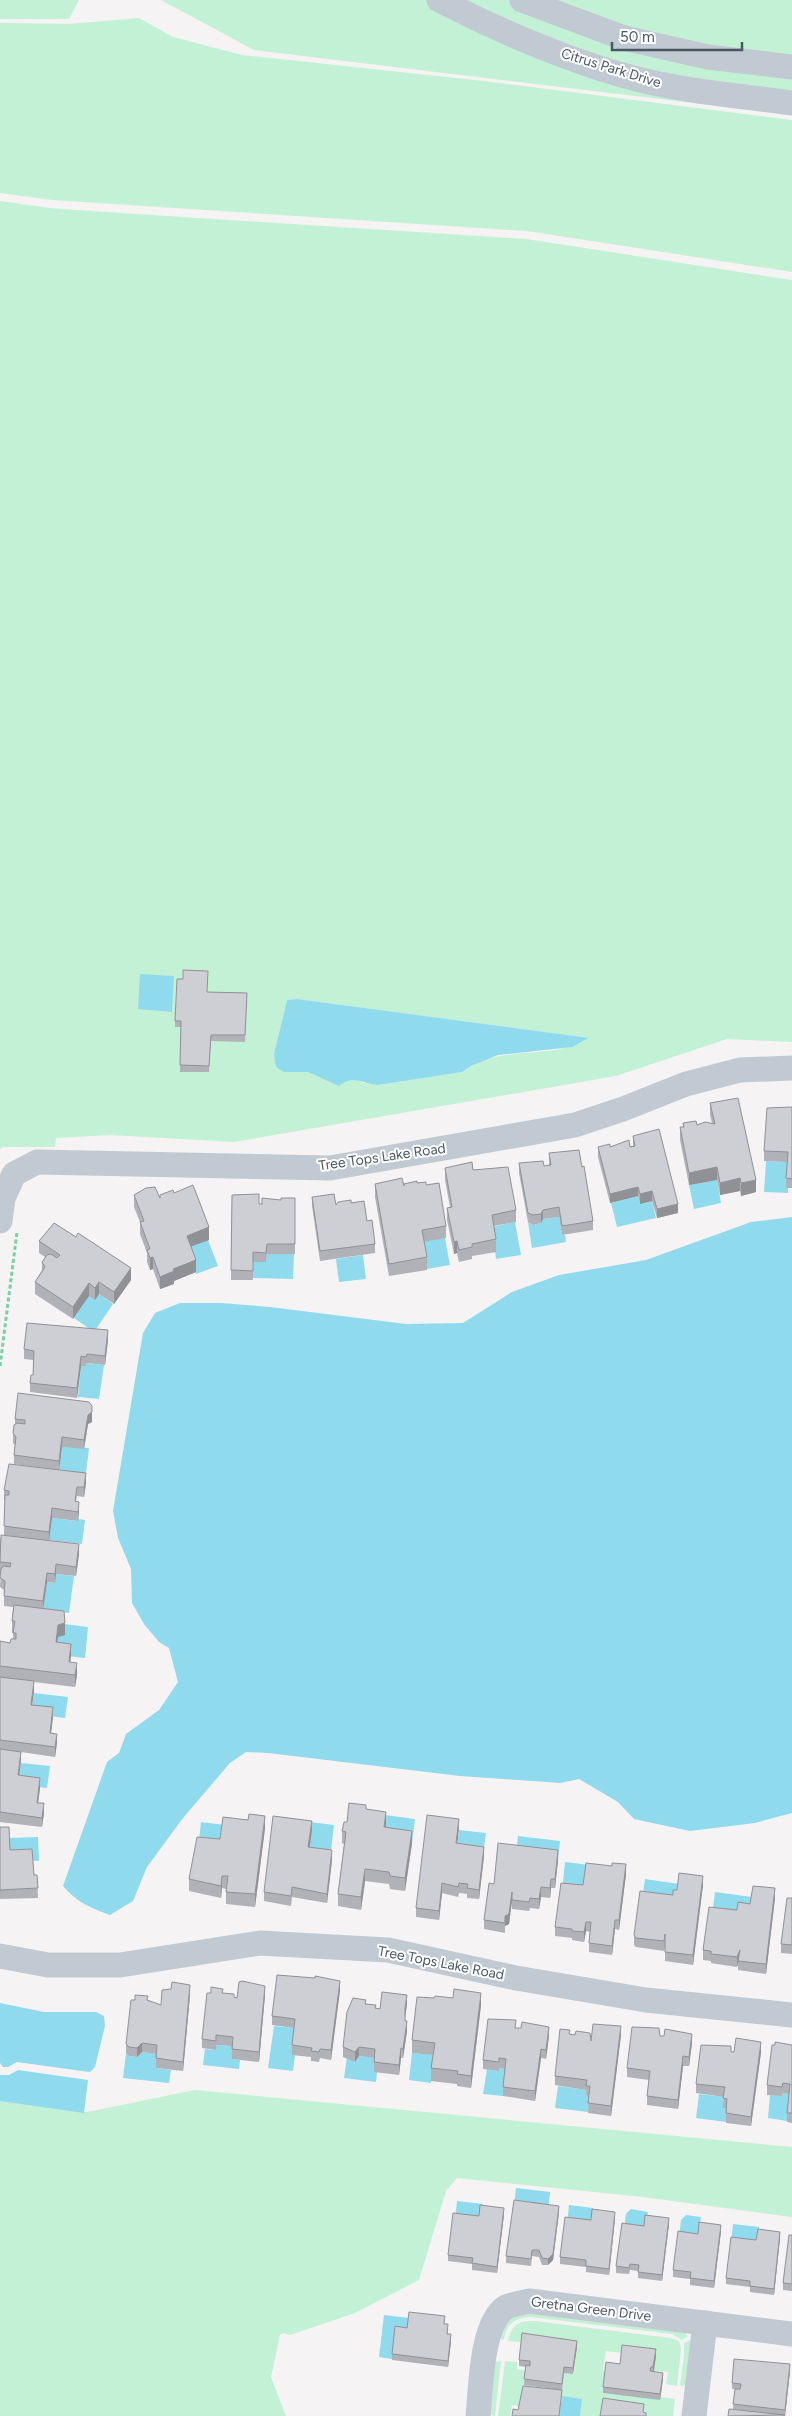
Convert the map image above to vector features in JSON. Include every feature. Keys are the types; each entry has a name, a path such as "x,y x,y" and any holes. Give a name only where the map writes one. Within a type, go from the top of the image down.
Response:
{"street":[{"name":"Citrus Park Drive","path":"439,0 568,56 641,80 715,93 792,103"},
{"path":"522,0 624,38 708,57 792,67"},
{"name":"Tree Tops Lake Road","path":"0,1221 3,1198 14,1174 37,1162 330,1168 575,1125 623,1109 686,1084 740,1070 792,1068"},
{"name":"Tree Tops Lake Road","path":"0,1956 48,1966 120,1965 260,1943 388,1950 516,1978 646,2000 792,2015"},
{"name":"Gretna Green Drive","path":"478,2416 487,2339 493,2320 506,2307 529,2301 792,2334"},
{"path":"694,2416 705,2323"}],"green space":[{"path":"0,0 79,0 69,19 0,19"},
{"path":"161,0 792,0 792,115 254,50"},
{"path":"139,18 173,37 242,55 484,81 792,120 792,272 527,231 52,200 0,193 0,23 68,24"},
{"path":"0,201 49,208 526,239 792,280 792,1042 727,1039 616,1076 234,1142 110,1135 56,1138 55,1147 3,1147 0,1149","holes":["177,986 187,987 206,998 245,1041 211,1041 209,1072 181,1027 175,1027","297,999 588,1039 573,1046 493,1058 477,1063 462,1072 378,1085 364,1083 354,1078 318,1076 308,1072 284,1072 274,1054 287,1000"]},
{"path":"195,2090 792,2147 792,2217 643,2197 457,2178 446,2191 419,2280 355,2313 290,2335 283,2333 280,2335 271,2377 286,2416 0,2416 0,2101 87,2112"},
{"path":"517,2312 684,2332 688,2336 682,2340 672,2334 526,2317 516,2320 509,2326 504,2340 498,2338 499,2331"},
{"path":"524,2321 670,2338 679,2341 681,2349 677,2386 666,2384 668,2372 654,2371 622,2353 606,2351 603,2370 660,2400 660,2397 675,2399 673,2416 643,2416 644,2410 601,2416 580,2416 582,2399 523,2392 519,2406 512,2405 510,2416 498,2416 505,2361 517,2362 517,2369 530,2371 524,2385 562,2390 564,2373 574,2374 577,2347 508,2341 514,2327"},
{"path":"690,2340 688,2385 680,2386 684,2343"},
{"path":"501,2361 494,2416 488,2414 495,2362"}],"water":[{"path":"140,974 174,976 172,1012 138,1009"},
{"path":"297,999 589,1038 572,1047 498,1055 471,1066 462,1072 378,1085 349,1080 339,1086 308,1072 284,1072 276,1067 274,1054 287,1000"},
{"path":"766,1161 788,1162 788,1193 764,1192"},
{"path":"717,1180 721,1203 694,1209 689,1185"},
{"path":"638,1196 640,1204 652,1201 656,1218 617,1227 611,1203"},
{"path":"559,1217 562,1235 565,1235 566,1242 532,1248 528,1222 533,1225 541,1223 543,1219"},
{"path":"792,1217 792,1813 755,1823 690,1831 634,1819 618,1802 579,1779 560,1783 460,1776 246,1752 230,1763 183,1818 147,1867 133,1901 110,1915 84,1904 68,1892 63,1886 107,1762 119,1753 126,1734 159,1710 178,1682 169,1648 159,1642 144,1624 132,1603 131,1569 118,1538 113,1511 143,1333 155,1313 180,1303 221,1303 270,1307 406,1324 463,1323 512,1292 559,1275 646,1260 751,1222"},
{"path":"515,1222 521,1255 496,1259 492,1227"},
{"path":"445,1238 450,1265 427,1269 422,1242"},
{"path":"208,1240 218,1266 196,1274 187,1248"},
{"path":"267,1254 294,1254 293,1279 253,1278 253,1262 266,1262"},
{"path":"363,1255 366,1279 339,1282 336,1259"},
{"path":"99,1294 113,1304 94,1332 74,1318 89,1296"},
{"path":"87,1363 104,1365 99,1399 78,1397 81,1366 86,1366"},
{"path":"62,1447 89,1448 86,1473 59,1470"},
{"path":"52,1518 85,1520 82,1544 49,1540"},
{"path":"56,1574 74,1576 69,1613 43,1610 47,1582 55,1583"},
{"path":"64,1624 88,1627 85,1658 56,1655 58,1637 65,1635"},
{"path":"34,1693 68,1697 65,1718 31,1714"},
{"path":"21,1763 50,1766 47,1788 18,1785"},
{"path":"385,1815 415,1819 412,1843 384,1840"},
{"path":"286,1819 334,1825 330,1859 308,1857"},
{"path":"201,1822 225,1825 220,1852 198,1849"},
{"path":"459,1830 486,1833 483,1856 456,1853"},
{"path":"518,1836 560,1841 558,1860 516,1855"},
{"path":"38,1837 39,1861 10,1859 9,1838"},
{"path":"565,1862 589,1865 583,1895 562,1892"},
{"path":"645,1879 679,1884 677,1900 642,1901"},
{"path":"715,1892 752,1897 750,1913 712,1916"},
{"path":"0,2003 44,2012 96,2012 104,2016 105,2026 95,2067 90,2072 17,2062 8,2067 3,2067 0,2063"},
{"path":"274,2026 295,2028 292,2054 295,2055 293,2071 268,2068"},
{"path":"216,2045 233,2046 232,2059 240,2060 239,2069 203,2065 205,2049 216,2050"},
{"path":"142,2052 157,2054 156,2068 171,2070 169,2083 123,2078 126,2053 129,2056 137,2057"},
{"path":"412,2053 435,2055 431,2083 409,2080"},
{"path":"359,2056 375,2058 374,2071 377,2072 376,2082 344,2078 347,2057 355,2062"},
{"path":"499,2068 506,2069 503,2096 483,2094 487,2069 498,2071"},
{"path":"18,2070 88,2080 84,2113 0,2101 0,2075 9,2075"},
{"path":"558,2086 587,2090 590,2096 588,2112 555,2108"},
{"path":"783,2093 790,2094 787,2121 768,2118 770,2095 782,2096"},
{"path":"699,2094 725,2097 727,2108 726,2122 696,2118"},
{"path":"516,2188 550,2192 548,2211 514,2207"},
{"path":"457,2201 483,2204 479,2223 455,2220"},
{"path":"569,2205 593,2208 591,2227 567,2224"},
{"path":"631,2209 648,2212 644,2232 624,2230 626,2214"},
{"path":"686,2215 701,2217 698,2240 679,2238 681,2220"},
{"path":"733,2224 759,2227 756,2246 731,2243"},
{"path":"384,2315 409,2318 407,2334 392,2359 379,2357"},
{"path":"562,2396 582,2399 580,2416 559,2416"}],"building":[{"path":"183,970 208,971 207,992 247,993 245,1035 211,1035 209,1066 180,1065 181,1021 175,1021 177,979 183,979"},
{"path":"738,1098 756,1180 741,1183 740,1178 720,1183 717,1167 689,1173 680,1127 684,1127 683,1123 696,1121 697,1125 705,1122 715,1124 710,1103"},
{"path":"792,1107 792,1179 786,1178 788,1152 764,1151 767,1108"},
{"path":"659,1129 678,1204 657,1209 652,1191 640,1194 638,1187 610,1194 598,1147 610,1144 610,1147 629,1140 630,1147 635,1146 633,1136"},
{"path":"579,1150 582,1167 584,1166 593,1221 562,1226 559,1207 543,1210 541,1214 533,1215 528,1213 519,1163 543,1161 544,1166 551,1165 549,1153"},
{"path":"472,1162 473,1170 508,1167 516,1210 492,1215 496,1239 472,1244 472,1247 459,1250 457,1241 454,1242 447,1208 452,1207 445,1168"},
{"path":"402,1178 404,1186 404,1184 417,1181 417,1183 426,1182 426,1185 439,1183 446,1226 422,1230 427,1257 389,1264 375,1184"},
{"path":"193,1185 209,1227 187,1236 196,1260 173,1269 174,1271 160,1277 153,1257 150,1258 147,1250 150,1249 140,1222 144,1221 134,1195 146,1188 155,1187 160,1198 160,1195 173,1190 174,1193"},
{"path":"259,1194 259,1204 262,1204 262,1198 281,1200 281,1198 295,1198 295,1244 267,1244 266,1253 253,1252 253,1271 231,1270 232,1195"},
{"path":"334,1194 336,1205 338,1202 351,1200 351,1203 364,1201 367,1221 372,1220 375,1244 320,1251 312,1197"},
{"path":"54,1223 76,1237 78,1233 131,1268 114,1292 99,1282 95,1288 89,1283 73,1307 35,1282 45,1267 42,1262 47,1255 51,1254 57,1258 60,1255 39,1241"},
{"path":"27,1323 108,1330 105,1356 87,1354 86,1357 81,1356 77,1388 30,1383 31,1375 33,1375 34,1351 24,1349"},
{"path":"18,1393 89,1402 92,1406 92,1412 88,1415 84,1440 62,1437 59,1461 14,1455 16,1437 13,1433 14,1425 17,1423 25,1424 25,1420 15,1419"},
{"path":"9,1464 86,1473 84,1487 77,1487 75,1501 79,1502 78,1512 52,1508 49,1532 4,1526 5,1495 9,1495 9,1491 4,1490"},
{"path":"1,1535 79,1544 76,1567 56,1564 55,1574 47,1573 43,1601 4,1596 5,1581 0,1578 1,1569 4,1566 10,1567 11,1563 0,1562"},
{"path":"14,1605 64,1611 65,1623 58,1625 56,1642 71,1644 69,1662 77,1663 75,1675 0,1666 0,1641 10,1643 11,1639 16,1639 16,1633 13,1633 15,1621 12,1621"},
{"path":"0,1677 34,1681 31,1705 53,1707 50,1733 57,1734 55,1747 0,1740"},
{"path":"0,1749 21,1752 18,1775 40,1778 37,1803 44,1803 42,1818 0,1812"},
{"path":"349,1803 366,1805 366,1809 386,1812 384,1827 412,1831 405,1878 390,1876 389,1872 365,1869 361,1897 338,1894 346,1832 342,1831 344,1822 347,1822"},
{"path":"249,1814 265,1816 255,1894 226,1892 228,1876 222,1876 221,1886 189,1879 197,1837 220,1839 223,1817 248,1820"},
{"path":"427,1815 459,1819 456,1843 484,1847 479,1890 467,1888 468,1884 459,1883 458,1887 442,1883 439,1911 416,1908"},
{"path":"273,1816 312,1821 308,1847 332,1850 327,1894 292,1887 291,1896 264,1892"},
{"path":"0,1827 9,1827 10,1850 32,1849 34,1875 37,1875 38,1888 0,1890"},
{"path":"498,1843 558,1850 555,1879 551,1879 550,1888 541,1887 539,1899 530,1898 529,1902 512,1900 512,1892 509,1914 505,1916 505,1923 484,1920 489,1883 494,1884"},
{"path":"586,1863 612,1866 612,1863 626,1864 619,1920 615,1920 612,1946 589,1943 591,1922 586,1922 584,1932 555,1927 561,1883 583,1885"},
{"path":"679,1873 703,1876 693,1955 665,1952 665,1934 664,1941 636,1938 634,1935 640,1891 673,1895 673,1890 677,1890"},
{"path":"753,1886 775,1888 766,1964 738,1961 740,1950 737,1957 711,1954 711,1951 703,1950 709,1907 737,1910 738,1902 750,1904"},
{"path":"787,1898 792,1898 792,1945 781,1944"},
{"path":"277,1975 315,1978 315,1976 340,1981 331,2050 320,2049 319,2052 311,2051 312,2048 292,2045 295,2019 272,2016"},
{"path":"172,1982 190,1985 183,2062 156,2058 157,2045 142,2043 137,2048 129,2047 126,2044 131,2000 135,2000 135,1995 148,1996 147,2000 161,2005 162,1990 171,1989"},
{"path":"239,1982 265,1986 259,2052 232,2049 233,2037 216,2035 216,2041 202,2039 207,1993 211,1993 211,1987 223,1989 222,1993 234,1994 234,1997 237,1998"},
{"path":"454,1989 481,1993 471,2076 457,2074 458,2071 431,2068 435,2043 412,2040 417,1997 453,1998"},
{"path":"382,1992 407,1995 405,2021 407,2021 399,2065 374,2062 375,2049 359,2047 355,2052 343,2047 347,2012 353,1998 366,2000 365,2004 376,2005 375,2008 380,2009"},
{"path":"488,2019 516,2020 515,2028 521,2028 522,2022 549,2027 546,2050 541,2049 535,2091 503,2087 506,2059 499,2058 499,2062 483,2060"},
{"path":"593,2024 621,2026 611,2106 588,2103 590,2086 586,2086 587,2080 555,2076 560,2029 570,2030 569,2034 575,2035 576,2031 590,2033 591,2041"},
{"path":"632,2027 659,2028 660,2036 664,2036 665,2029 692,2034 689,2057 683,2056 678,2100 647,2096 650,2071 627,2068"},
{"path":"736,2038 761,2042 751,2117 726,2113 727,2099 723,2098 725,2087 696,2084 701,2045 731,2046 731,2052 734,2052"},
{"path":"775,2042 792,2045 792,2113 787,2113 790,2084 783,2083 782,2087 767,2085 772,2045 775,2045"},
{"path":"514,2200 559,2206 553,2254 548,2259 542,2258 539,2250 532,2250 531,2259 506,2256"},
{"path":"480,2205 504,2208 497,2267 472,2263 473,2258 448,2255 453,2213 479,2216"},
{"path":"592,2209 615,2212 609,2269 586,2266 586,2260 560,2257 565,2217 591,2220"},
{"path":"645,2215 669,2218 662,2275 638,2272 639,2265 630,2264 629,2268 616,2266 622,2223 644,2226"},
{"path":"699,2222 721,2225 714,2281 690,2278 691,2272 673,2270 678,2231 698,2234"},
{"path":"758,2229 780,2232 774,2289 750,2286 750,2281 726,2278 731,2237 756,2240"},
{"path":"789,2235 792,2235 792,2284 783,2283"},
{"path":"409,2312 445,2316 444,2324 448,2324 447,2334 451,2334 448,2361 392,2354 395,2326 407,2328"},
{"path":"522,2333 577,2341 573,2368 564,2367 562,2384 524,2379 526,2365 530,2366 530,2361 519,2360"},
{"path":"622,2345 656,2349 653,2367 651,2367 650,2371 663,2373 660,2394 603,2387 606,2362 620,2364"},
{"path":"734,2359 790,2364 785,2410 733,2404 735,2389 740,2389 741,2384 732,2383"},
{"path":"523,2386 562,2390 559,2416 512,2416 513,2409 518,2410"},
{"path":"603,2398 644,2404 643,2412 646,2413 646,2416 600,2416"},
{"path":"729,2409 785,2415 728,2416"}]}
